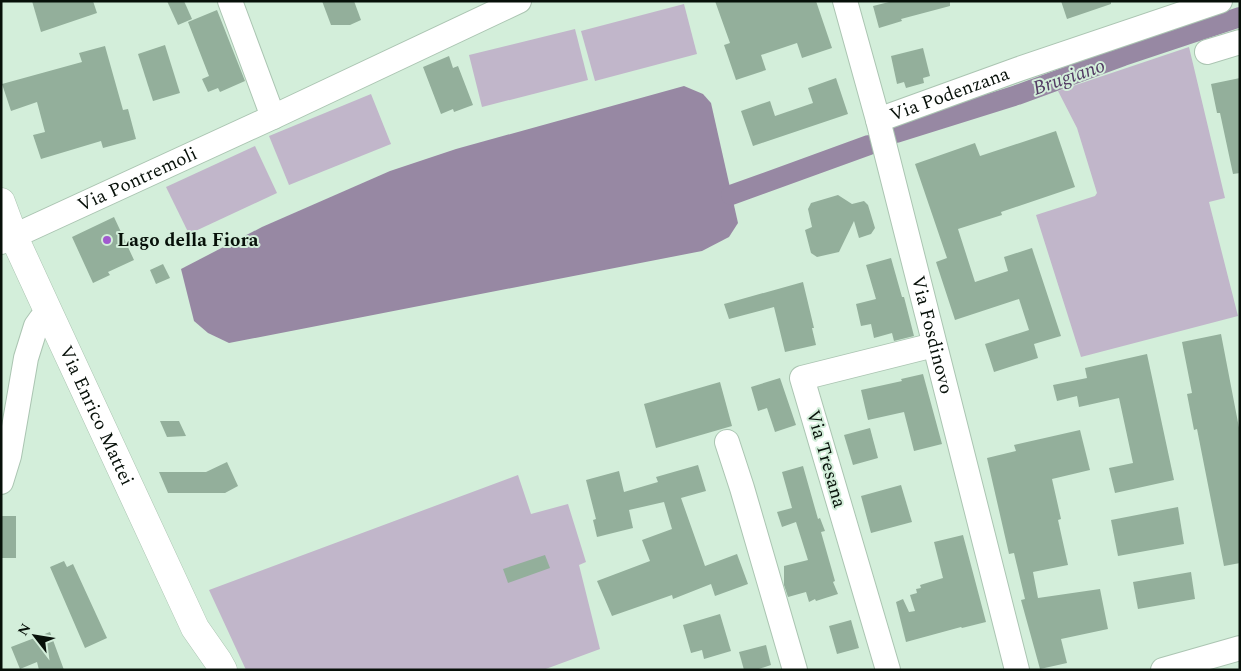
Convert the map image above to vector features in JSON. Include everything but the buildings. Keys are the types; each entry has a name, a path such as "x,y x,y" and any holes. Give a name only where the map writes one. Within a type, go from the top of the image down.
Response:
{"main road":[{"name":"Via Enrico Mattei","path":"1,202 8,239 49,314 195,628 223,670"},
{"name":"Via Enrico Mattei","path":"195,628 204,670"}],"street":[{"path":"230,1 273,117"},
{"name":"Via Pontremoli","path":"8,239 519,1"},
{"name":"Via Fosdinovo","path":"845,1 878,120 1018,670"},
{"name":"Via Podenzana","path":"878,120 1019,69 1220,1"},
{"path":"1207,52 1240,42"},
{"path":"1,482 9,456 26,358 36,326 41,318 49,314"},
{"name":"Via Tresana","path":"888,670 802,378 934,345"},
{"path":"727,442 795,670"},
{"path":"1163,670 1234,656"}],"shaded area":[{"path":"684,4 697,54 595,81 581,31"},
{"path":"575,29 588,80 482,107 469,55"},
{"path":"1189,47 1225,198 1209,202 1238,316 1081,357 1036,215 1095,196 1097,193 1077,128 1058,91"},
{"path":"684,86 703,94 711,103 738,223 729,237 702,251 229,343 208,333 194,321 181,269 262,227 390,171 456,149"},
{"path":"371,94 391,144 289,185 269,136"},
{"path":"255,146 277,193 189,234 166,187"},
{"path":"518,475 531,514 568,504 586,562 579,565 600,649 543,670 246,670 209,590"}],"waterway":[{"name":"Brugiano","path":"896,133 1017,95 1123,56 1240,17"},
{"name":"Brugiano","path":"731,195 869,145"}],"place":[{"name":"Lago della Fiora","path":"107,240"}]}
